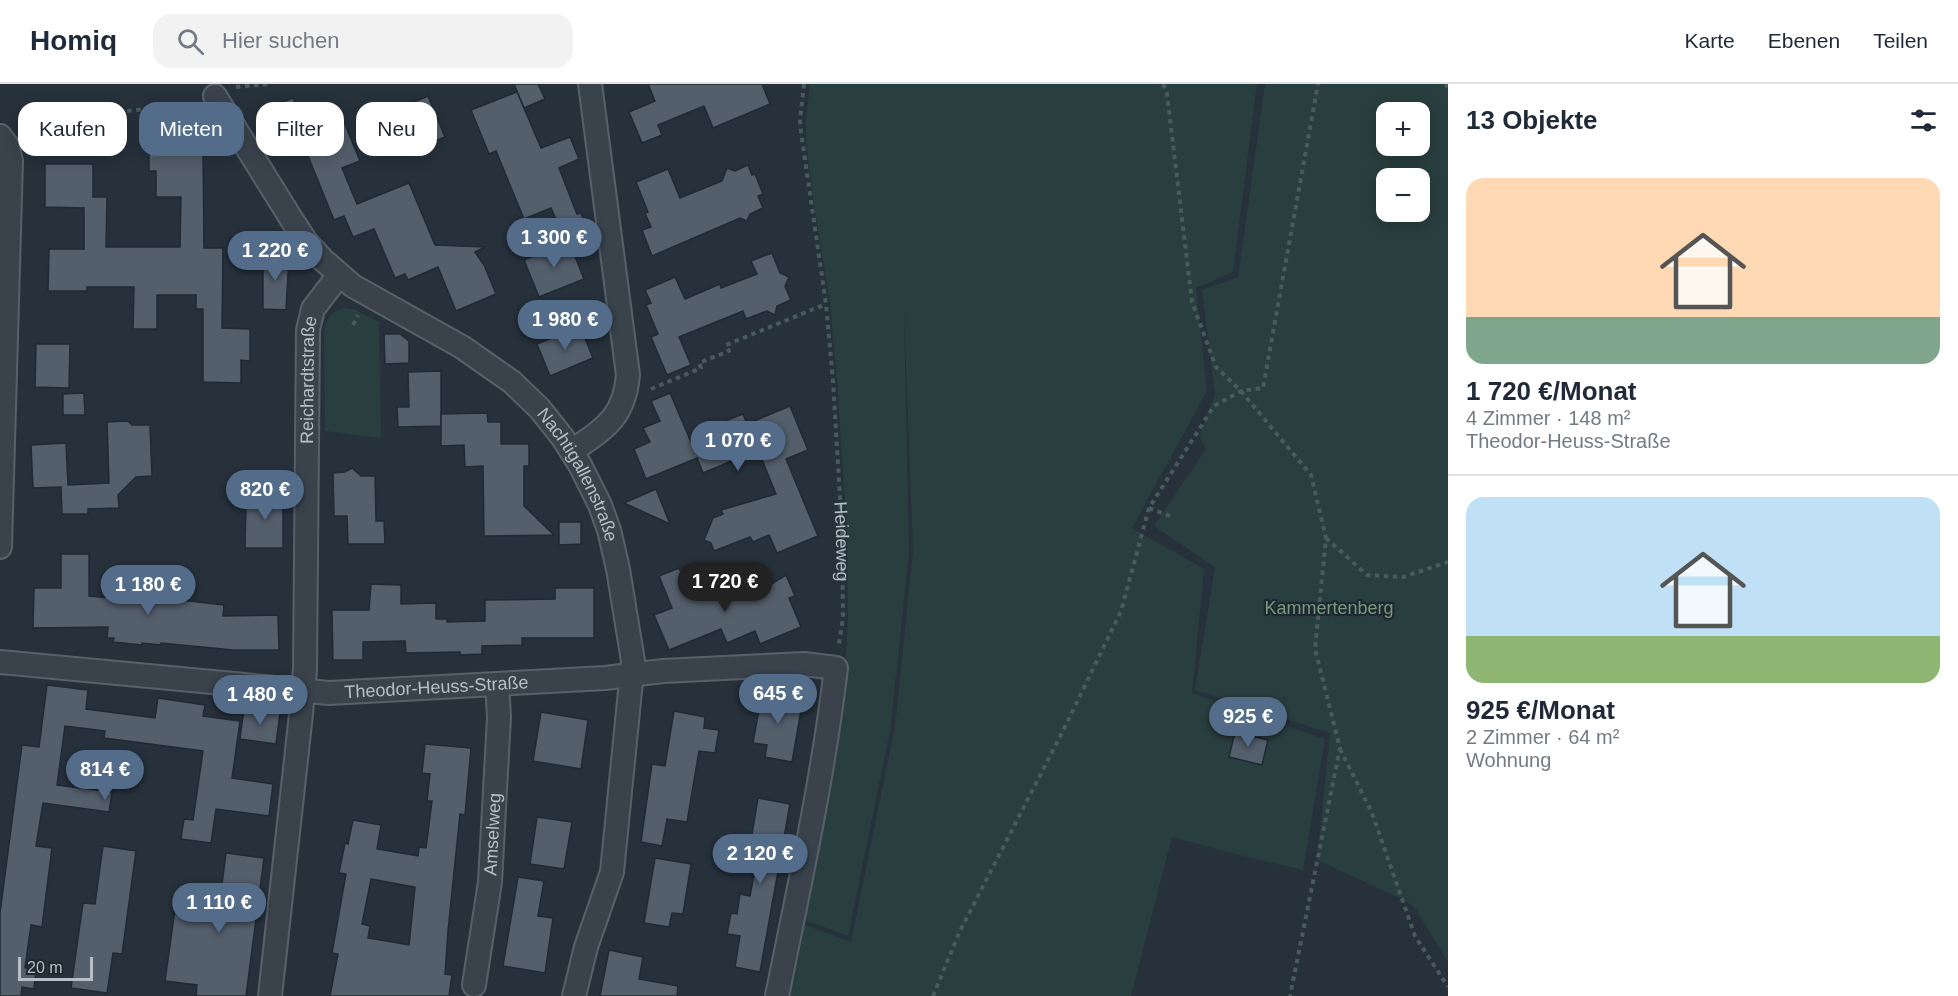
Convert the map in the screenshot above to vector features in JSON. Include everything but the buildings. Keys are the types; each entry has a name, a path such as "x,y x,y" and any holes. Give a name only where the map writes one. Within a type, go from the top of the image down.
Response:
{"street":[{"path":"572,451 612,421 621,408 627,391 628,375 590,84"},
{"name":"Nachtigallenstraße","path":"215,96 307,243 339,275 368,295 462,347 512,382 540,409 572,451 600,505 609,530 618,569 633,661 612,872 586,947 574,996"},
{"path":"0,547 11,162 8,145 1,137"},
{"name":"Reichardtstraße","path":"270,996 303,692 308,330 313,309 339,275"},
{"name":"Theodor-Heuss-Straße","path":"0,662 329,693 804,664 836,668"},
{"path":"777,996 806,855 831,712 836,668"},
{"name":"Amselweg","path":"474,985 490,882 499,717 497,684"}],"path":[{"path":"1,137 30,121 204,103 228,88 269,84"},
{"name":"Heideweg","path":"804,84 801,132 826,304 842,531 843,618 836,668"},
{"path":"1163,84 1167,94 1192,302 1216,367 1241,391 1311,476 1326,538 1315,649 1340,748 1372,813 1415,936 1448,987"},
{"path":"933,996 960,931 1065,728 1121,611 1149,508 1214,406 1241,391 1263,388 1318,84"},
{"path":"1445,84 1448,87"},
{"path":"627,391 640,393 701,368 699,363 729,351 726,345 826,304"},
{"path":"1149,508 1170,516"},
{"path":"1326,538 1367,575 1403,577 1448,562"},
{"path":"1290,996 1340,748"}],"green space":[{"path":"810,84 1257,84 1233,272 1196,288 1207,391 1132,528 1204,569 1192,693 1325,739 1303,870 1172,837 1131,996 785,996 800,923 851,942 895,727 913,551 904,312 909,553 890,731 848,936 802,919 845,669 848,618 847,532 837,381 830,303 806,143"},
{"name":"Kammertenberg","path":"1265,84 1448,84 1448,962 1415,908 1406,901 1317,860 1330,733 1195,690 1215,567 1154,526 1206,449 1199,436 1215,395 1202,290 1238,277"},
{"path":"344,308 356,310 379,322 381,438 325,431 324,331 330,316"}]}
